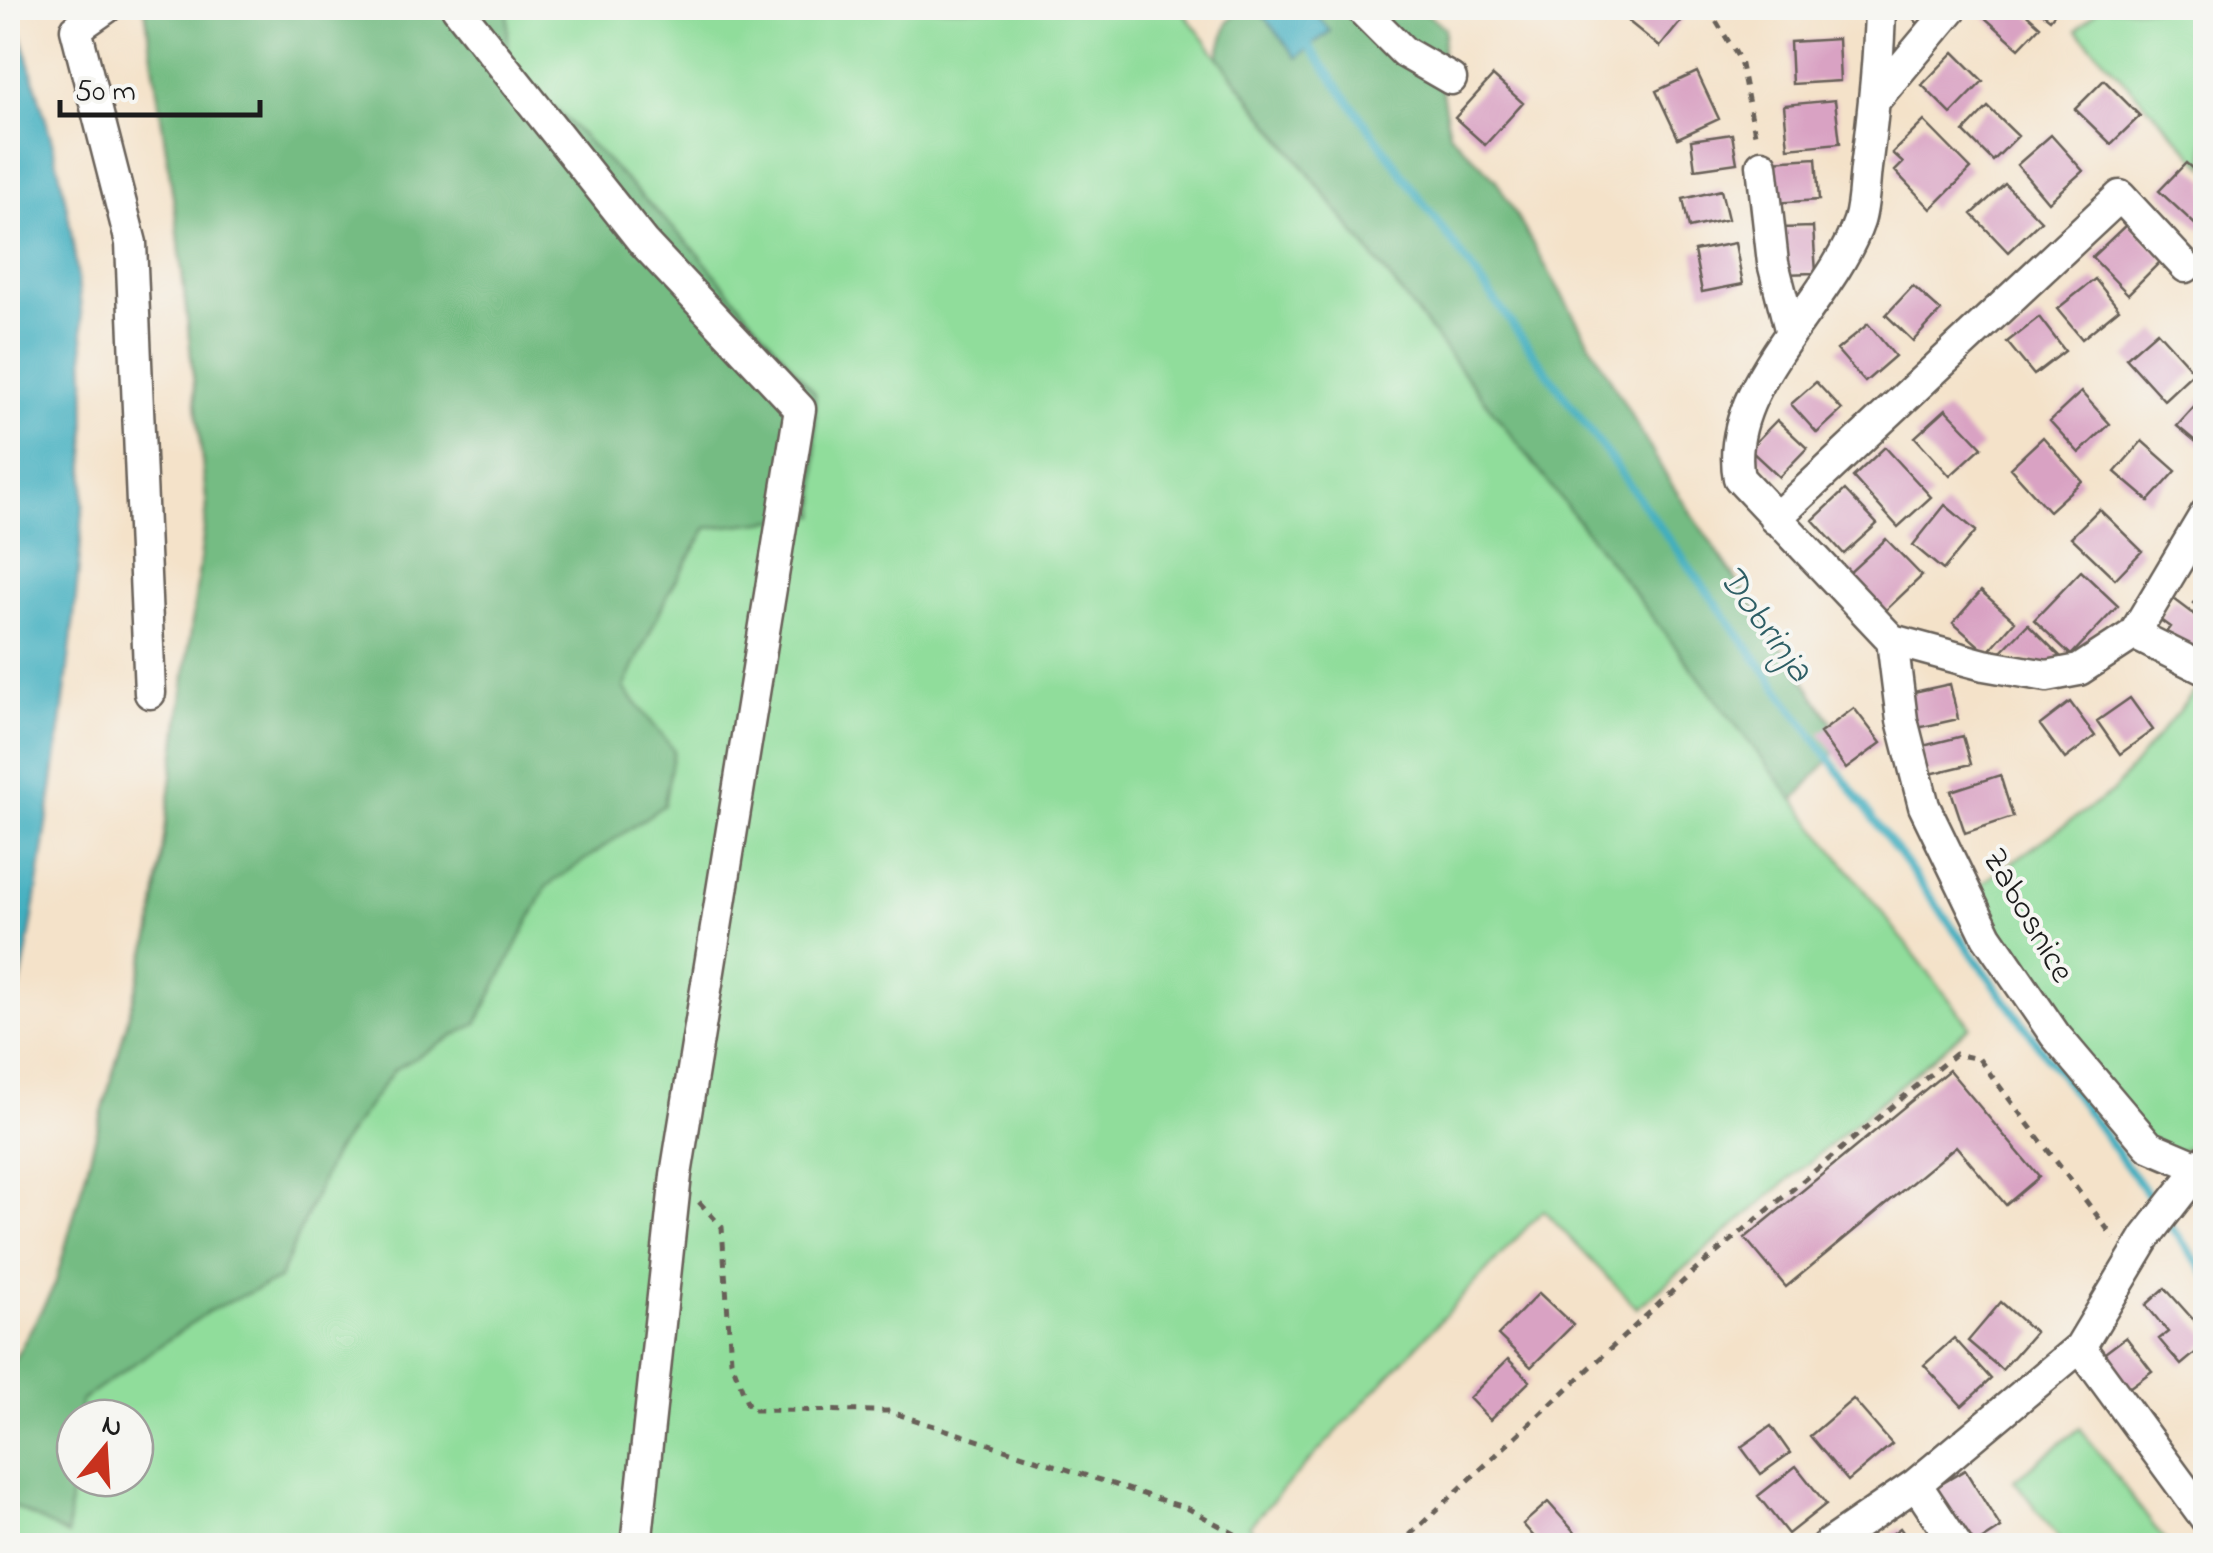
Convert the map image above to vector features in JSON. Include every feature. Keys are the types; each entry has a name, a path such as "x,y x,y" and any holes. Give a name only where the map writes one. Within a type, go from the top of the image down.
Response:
{"street":[{"path":"106,8 76,29 131,243 150,693"},
{"path":"457,8 644,242 800,408 676,1175 636,1546"},
{"path":"1360,8 1404,52 1451,79"},
{"path":"1880,8 1874,101 1859,220 1826,282 1790,329 1738,430 1734,452 1739,478 1892,640 1984,665 2048,676 2079,670 2134,634 2206,513"},
{"path":"1874,101 1952,8"},
{"path":"1762,165 1773,263 1790,329"},
{"path":"1775,519 2120,196 2186,267"},
{"path":"2134,634 2206,670"},
{"name":"Zabosnice","path":"1892,640 1902,720 1924,806 1987,936 2055,1035 2148,1146 2202,1163"},
{"path":"1832,1544 1916,1484 2080,1347 2138,1249 2202,1163"},
{"path":"2080,1347 2206,1519"},
{"path":"1916,1484 1957,1546"}],"path":[{"path":"1708,8 1740,60 1762,165"},
{"path":"1398,1546 1691,1274 1955,1054 1978,1059 2138,1249"},
{"path":"676,1175 722,1228 731,1360 750,1410 888,1411 1189,1509 1257,1546"}],"green space":[{"path":"145,8 1180,8 1970,1026 1637,1308 1543,1210 1249,1526 1262,1545 8,1546 8,1371 55,1285 152,931 207,507 177,223"},
{"path":"145,8 508,8 508,61 694,249 815,393 817,516 707,528 669,592 624,688 674,750 664,805 547,886 477,1023 394,1070 332,1156 279,1279 209,1311 85,1398 55,1398 55,1498 70,1498 68,1535 8,1503 8,1371 55,1285 152,931 207,507 177,223"},
{"path":"1242,8 1420,8 1445,28 1439,74 1449,133 1496,180 1668,479 1845,741 1794,800 1218,56 1228,22"},
{"path":"2099,8 2205,8 2205,167 2077,30"},
{"path":"2194,692 2205,699 2205,859 2197,868 2206,879 2205,1134 2167,1161 1955,902 2112,792"},
{"path":"2080,1428 2168,1545 2064,1545 2014,1480"}],"water":[{"path":"8,8 26,52 62,181 76,261 86,421 69,664 37,893 8,1038"},
{"path":"1257,8 1312,8 1330,31 1297,58"}],"building":[{"path":"1639,8 1690,10 1660,47 1628,21"},
{"path":"1904,8 1944,8 1921,27"},
{"path":"1993,8 2020,8 2040,26 2019,48 1984,17"},
{"path":"2036,8 2059,8 2050,19"},
{"path":"1838,39 1840,81 1792,84 1790,42"},
{"path":"1954,52 1983,81 1951,114 1922,85"},
{"path":"1697,72 1719,119 1678,138 1656,91"},
{"path":"1493,76 1523,103 1485,145 1455,118"},
{"path":"2104,80 2140,116 2111,144 2075,109"},
{"path":"1835,100 1840,143 1788,148 1784,105"},
{"path":"1988,107 2018,136 1993,161 1964,132"},
{"path":"1924,121 1971,169 1931,209 1895,171 1903,163 1892,153"},
{"path":"1732,134 1737,163 1695,169 1691,140"},
{"path":"2051,135 2083,171 2048,202 2017,165"},
{"path":"1816,158 1819,200 1773,203 1770,161"},
{"path":"2186,163 2206,180 2206,223 2200,229 2159,191"},
{"path":"2005,184 2041,221 2008,252 1972,214"},
{"path":"1721,190 1728,219 1689,228 1683,199"},
{"path":"2129,222 2164,258 2128,294 2092,257"},
{"path":"1813,227 1816,273 1782,274 1780,228"},
{"path":"1735,243 1743,284 1702,292 1694,251"},
{"path":"2095,279 2119,309 2082,339 2057,309"},
{"path":"1913,286 1941,311 1913,341 1886,315"},
{"path":"2039,317 2065,351 2034,375 2007,342"},
{"path":"1868,324 1895,356 1865,382 1837,350"},
{"path":"2157,331 2194,372 2164,400 2126,358"},
{"path":"1816,382 1842,410 1817,433 1791,404"},
{"path":"2081,392 2110,424 2079,453 2050,421"},
{"path":"2206,394 2206,450 2177,426"},
{"path":"1946,409 1982,447 1950,476 1915,437"},
{"path":"1777,420 1807,448 1779,477 1749,449"},
{"path":"2043,437 2082,481 2049,511 2010,468"},
{"path":"2142,441 2176,471 2149,501 2115,472"},
{"path":"1885,447 1931,497 1898,527 1853,477"},
{"path":"1845,490 1877,524 1844,554 1813,520"},
{"path":"1945,505 1976,531 1943,570 1913,545"},
{"path":"2099,509 2142,551 2115,579 2071,537"},
{"path":"1886,539 1922,576 1884,612 1848,574"},
{"path":"2081,571 2118,606 2071,655 2034,620"},
{"path":"2206,587 2206,613 2193,603"},
{"path":"1981,591 2015,621 1987,653 1953,623"},
{"path":"2174,599 2206,623 2206,658 2163,636 2170,627 2159,619"},
{"path":"2028,624 2060,656 2050,666 2000,653"},
{"path":"1950,684 1958,719 1913,729 1905,694"},
{"path":"2130,698 2153,730 2120,754 2097,721"},
{"path":"2070,702 2095,736 2065,759 2040,725"},
{"path":"1854,708 1881,743 1846,769 1820,733"},
{"path":"1963,736 1971,764 1926,775 1919,747"},
{"path":"2000,775 2013,817 1965,833 1951,791"},
{"path":"1949,1070 2039,1177 2006,1205 1956,1146 1786,1287 1745,1238"},
{"path":"2165,1288 2206,1334 2206,1344 2181,1365 2159,1339 2168,1332 2146,1305"},
{"path":"1539,1293 1573,1325 1531,1367 1498,1335"},
{"path":"2001,1302 2035,1332 2002,1370 1968,1341"},
{"path":"2126,1337 2152,1371 2122,1393 2097,1359"},
{"path":"1954,1338 1991,1379 1962,1406 1924,1365"},
{"path":"1508,1359 1530,1381 1490,1420 1469,1398"},
{"path":"1853,1399 1892,1444 1848,1481 1810,1436"},
{"path":"1771,1426 1790,1453 1761,1474 1741,1447"},
{"path":"1796,1466 1826,1504 1788,1534 1758,1496"},
{"path":"1965,1470 2001,1528 1973,1546 1961,1546 1928,1492"},
{"path":"1548,1502 1577,1535 1565,1546 1542,1546 1523,1524"},
{"path":"1900,1528 1913,1546 1876,1546"}],"waterway":[{"name":"Dobrinja","path":"1306,42 2159,1210"},
{"name":"Dobrinja","path":"2167,1221 2206,1274"}]}
